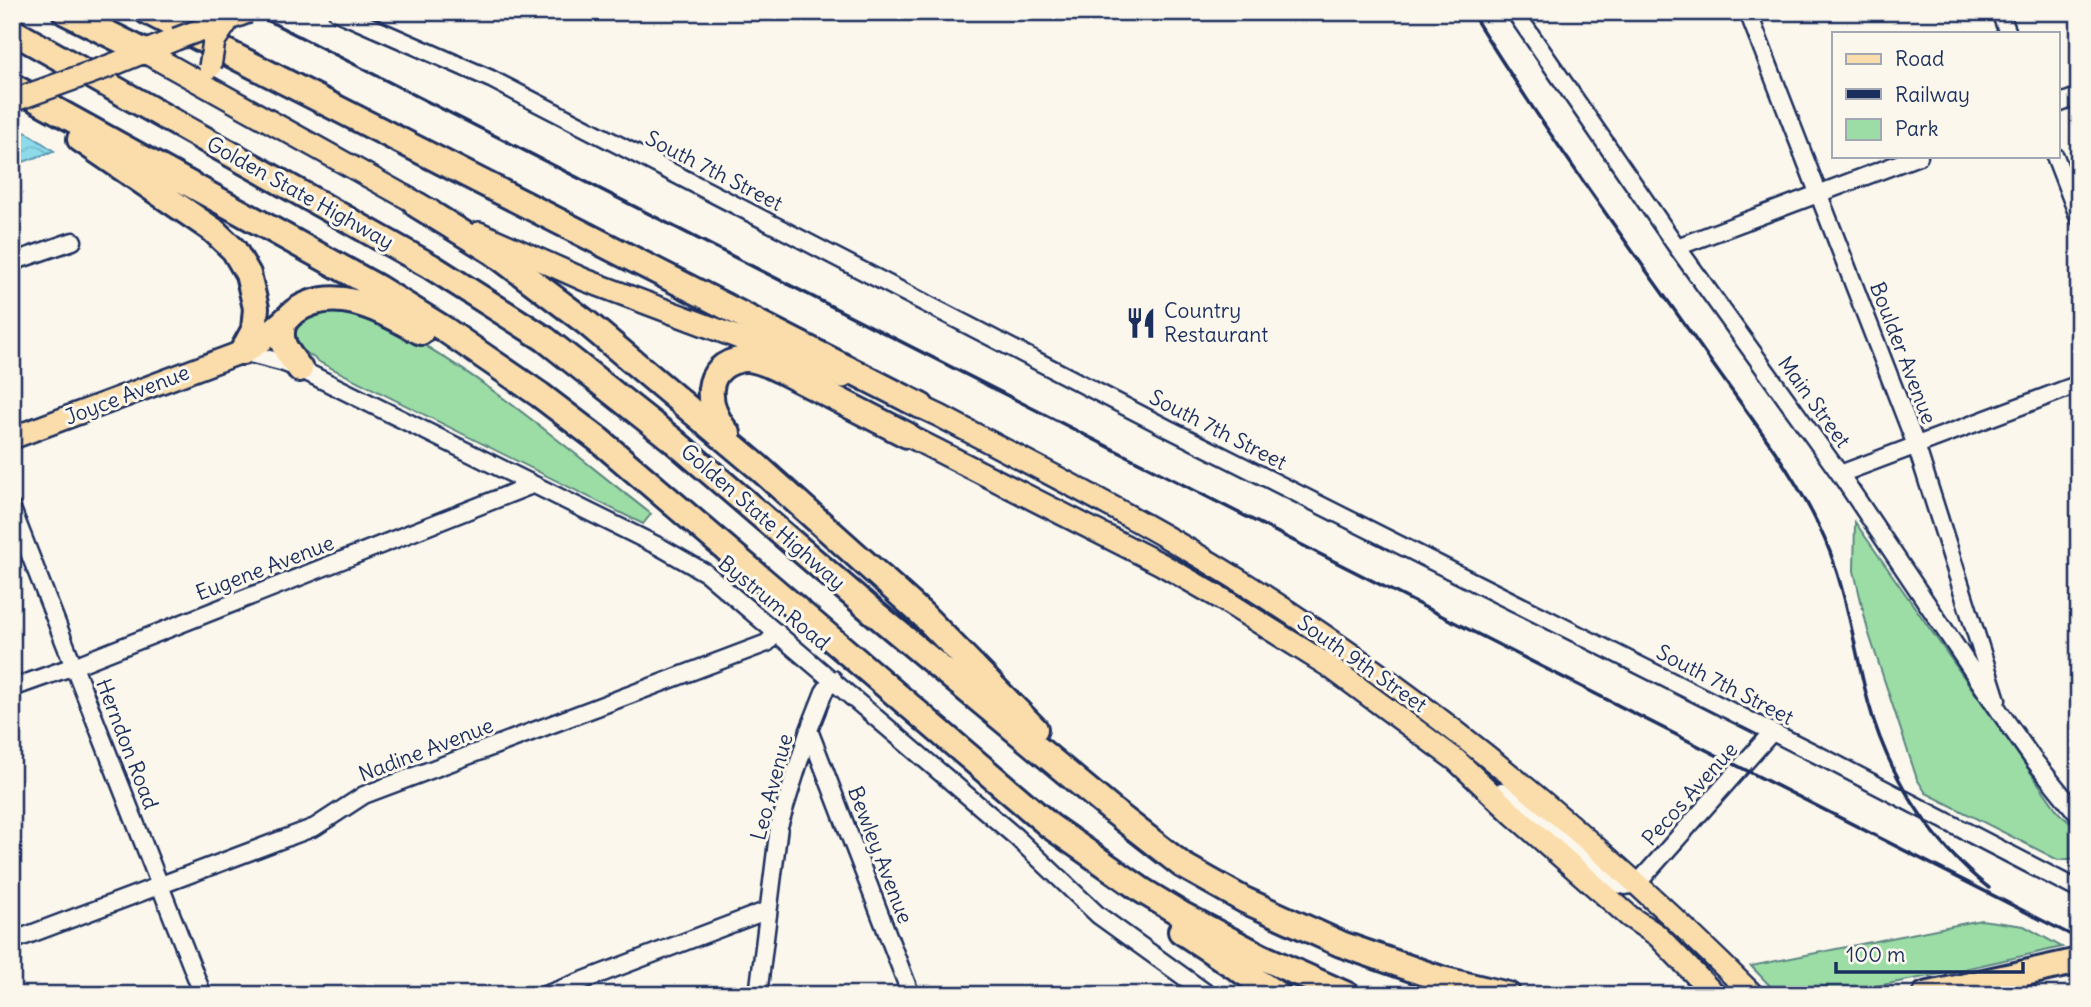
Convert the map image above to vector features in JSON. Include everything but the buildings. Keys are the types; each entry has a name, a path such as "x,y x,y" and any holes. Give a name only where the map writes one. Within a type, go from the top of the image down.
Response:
{"highway":[{"path":"65,12 145,52"},
{"path":"148,12 921,406"},
{"name":"Golden State Highway","path":"12,31 432,267 545,339 674,442 883,620 1182,865 1292,923 1390,963 1508,995"},
{"path":"12,87 65,129 213,230 234,250 248,274 256,308 254,330 242,352"},
{"path":"12,87 377,288 444,329 540,395 599,440 1143,908 1278,995"},
{"path":"417,205 493,252 587,323 757,466 923,615 1113,811"},
{"path":"242,352 294,312 319,301 341,300 377,309 540,395"},
{"path":"284,322 280,334 282,342 300,369"},
{"path":"757,466 723,428 709,399 716,376 726,364 745,359 759,360 907,435"},
{"path":"1050,826 1181,914 1262,957 1347,995"},
{"path":"1925,995 2079,961"}],"main road":[{"path":"12,101 238,16"},
{"path":"233,102 219,86 210,67 214,41 238,16"},
{"name":"South 9th Street","path":"145,52 417,205 585,280 921,406 1167,538 1248,586 1321,634 1463,737 1581,834 1753,995"},
{"name":"Joyce Avenue","path":"12,439 242,352"},
{"name":"South 9th Street","path":"907,435 1161,564 1308,653 1377,700 1456,760 1630,917 1657,935 1715,995"},
{"path":"1308,653 1321,634"},
{"path":"1637,884 1643,913 1657,935"}],"street":[{"name":"South 7th Street","path":"337,12 491,79 1167,428 2078,889"},
{"name":"Main Street","path":"1515,12 1677,247 1840,474 2033,760 2079,816"},
{"name":"Boulder Avenue","path":"1748,12 1916,445 2002,715"},
{"path":"2000,12 2008,32"},
{"path":"2060,103 2079,96"},
{"path":"1677,247 1913,158"},
{"path":"2056,158 2079,218"},
{"path":"12,262 73,241"},
{"name":"Bystrum Road","path":"242,352 300,369 684,560 729,590 833,679 1016,838 1098,915 1209,995"},
{"path":"1840,474 2079,384"},
{"name":"Eugene Avenue","path":"12,688 533,485"},
{"name":"Herndon Road","path":"12,509 203,995"},
{"name":"Nadine Avenue","path":"12,941 314,827 365,795 767,643 777,632"},
{"name":"Leo Avenue","path":"758,995 779,826 809,730 824,692 833,679"},
{"name":"Bewley Avenue","path":"809,730 911,995"},
{"name":"Pecos Avenue","path":"1637,884 1772,732"},
{"path":"1456,760 1481,774 1525,810 1545,822 1617,884 1637,884"},
{"path":"545,995 768,910"}],"green space":[{"path":"337,308 379,320 451,362 520,410 651,514 643,524 321,363 300,348 295,333 302,322 312,315"},
{"path":"1855,522 2059,813 2079,831 2077,858 2058,860 1926,793 1917,779 1868,631 1854,571"},
{"path":"1981,920 2024,926 2062,947 1951,972 1813,995 1775,991 1751,966"}],"water":[{"path":"26,132 54,151 12,166 12,137"}],"waterway":[{"path":"399,14 405,12"}],"railway":[{"path":"251,12 2079,939"},
{"path":"1471,12 1557,143 1758,427 1805,500 1830,552 1847,607 1876,728 1899,780 1913,804 1948,850 1989,888"}],"place":[{"name":"Country Restaurant","path":"1141,323"}]}
